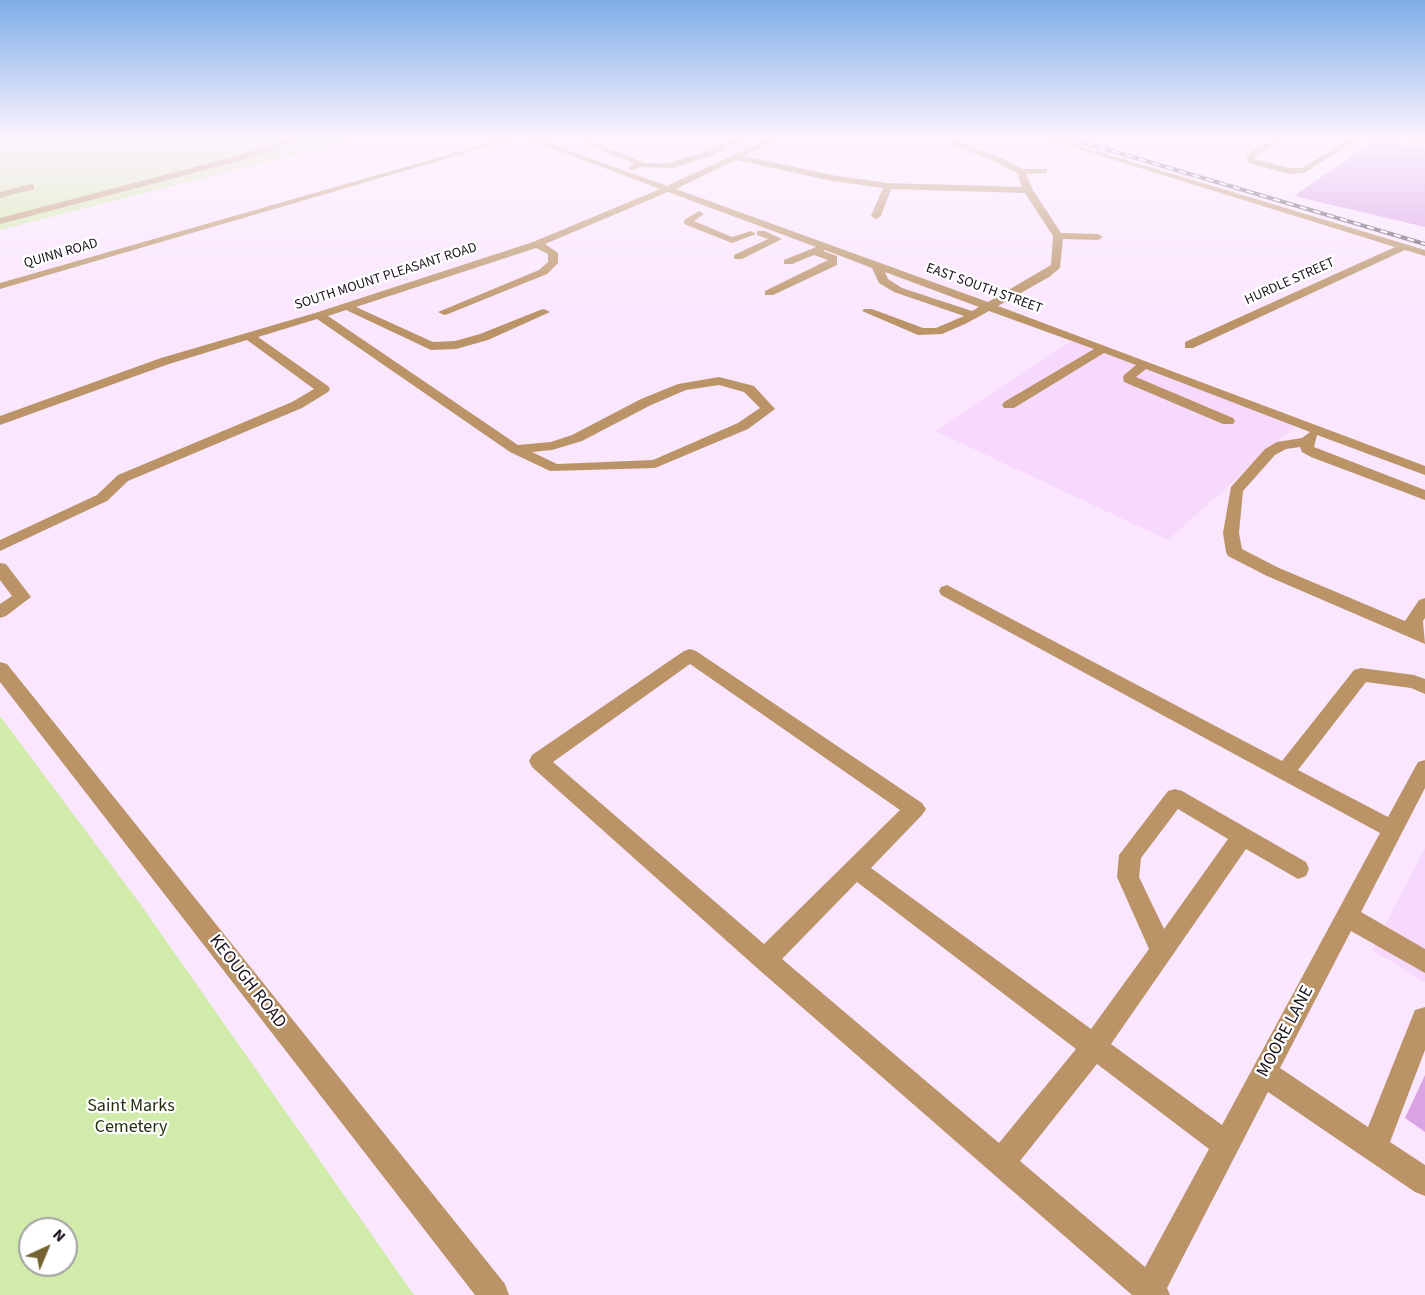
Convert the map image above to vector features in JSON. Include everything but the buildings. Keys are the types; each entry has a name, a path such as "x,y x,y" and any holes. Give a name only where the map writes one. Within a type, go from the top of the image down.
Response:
{"street":[{"path":"0,221 82,199"},
{"name":"QUINN ROAD","path":"0,286 300,199"},
{"name":"SOUTH MOUNT PLEASANT ROAD","path":"0,421 165,361 319,315 537,244 643,199"},
{"path":"660,199 670,203"},
{"name":"EAST SOUTH STREET","path":"692,199 772,228 819,249 877,266 1145,364 1311,436 1425,471"},
{"path":"876,216 883,199"},
{"path":"868,311 922,332 938,331 973,315 1045,275 1056,266 1058,236 1034,199"},
{"path":"1248,199 1425,253"},
{"path":"700,214 687,222 732,240 772,228"},
{"path":"730,226 777,239 738,257"},
{"path":"1058,236 1098,237"},
{"path":"444,312 543,272 553,263 553,253 537,244"},
{"name":"HURDLE STREET","path":"1189,345 1404,247"},
{"path":"769,293 833,263 833,258 819,249 788,262"},
{"path":"877,266 883,281 898,290 973,315"},
{"path":"346,306 431,346 456,345 484,337 544,312"},
{"path":"319,315 515,450 555,468 655,464 743,426 768,409 749,388 719,381 683,387 646,402 577,438 552,447 515,450"},
{"path":"0,546 102,498 123,478 297,405 323,389 249,336"},
{"path":"1009,405 1103,349"},
{"path":"1145,364 1129,376 1129,379 1228,421"},
{"path":"1311,436 1307,448 1316,454 1425,495"},
{"path":"1311,436 1282,445 1270,452 1236,490 1231,533 1234,552 1295,582 1422,636"},
{"path":"0,568 22,597 0,612"},
{"path":"947,591 1393,830"},
{"path":"1422,636 1414,621 1425,604"},
{"path":"765,960 915,809 690,655 539,761 765,960 1150,1293"},
{"name":"KEOUGH ROAD","path":"0,669 494,1295"},
{"path":"1285,772 1361,675 1414,682 1425,687"},
{"name":"MOORE LANE","path":"1150,1293 1425,768"},
{"path":"1162,951 1128,877 1130,855 1175,797 1299,869"},
{"path":"1001,1163 1094,1047 1242,837"},
{"path":"856,869 1226,1145"},
{"path":"1347,916 1425,962"},
{"path":"1374,1148 1424,1019"},
{"path":"1264,1073 1425,1182"}],"shaded area":[{"path":"1073,340 1295,426 1168,540 935,431"},
{"path":"1425,848 1425,982 1372,950"}],"green space":[{"path":"0,199 120,199 0,230"},
{"name":"Saint Marks Cemetery","path":"0,716 141,905 414,1295 0,1295"}],"railway":[{"path":"1275,199 1425,244"}]}
